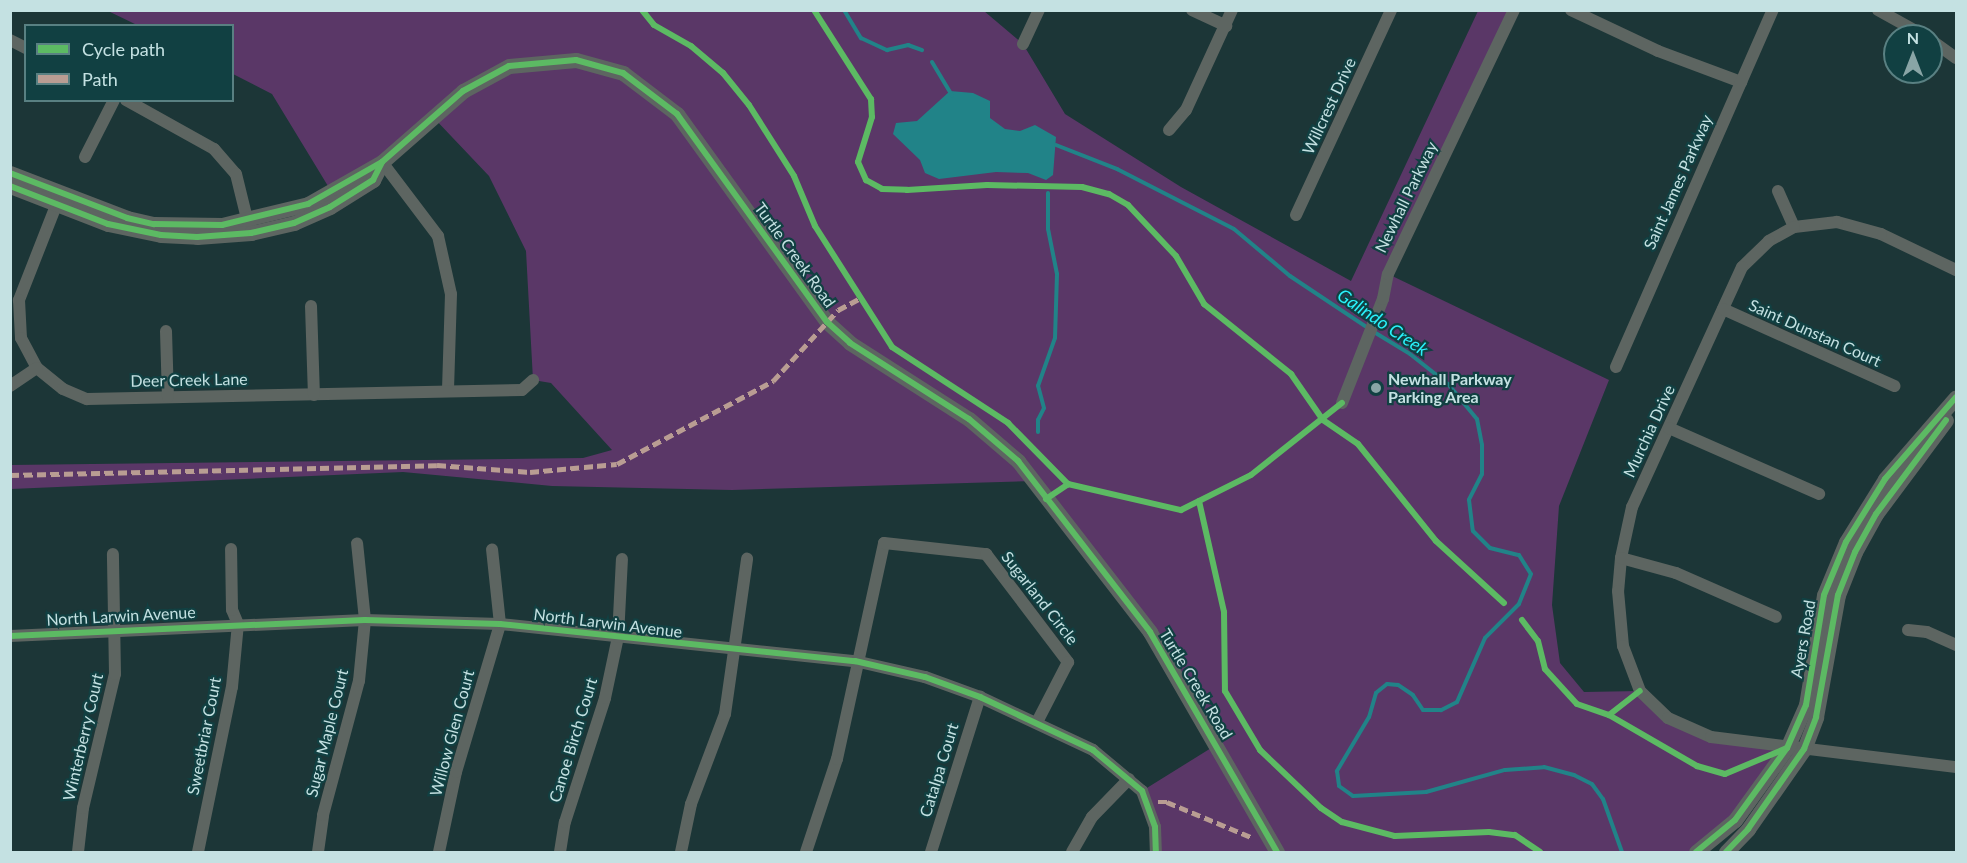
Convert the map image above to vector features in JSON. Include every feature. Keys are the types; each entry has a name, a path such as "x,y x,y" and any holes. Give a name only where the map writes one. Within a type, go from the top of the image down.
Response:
{"street":[{"path":"1023,44 1039,10"},
{"path":"1192,10 1226,26"},
{"path":"1169,130 1186,110 1232,10"},
{"name":"Willcrest Drive","path":"1296,215 1391,10"},
{"name":"Newhall Parkway","path":"1342,403 1378,312 1388,274 1514,10"},
{"path":"1571,10 1658,51 1741,82"},
{"name":"Saint James Parkway","path":"1616,367 1773,10"},
{"path":"1878,10 1903,24"},
{"path":"10,40 24,47"},
{"path":"1943,49 1956,58"},
{"name":"Turtle Creek Road","path":"10,173 108,224 161,235 294,223 330,207 373,180 382,162 463,91 509,66 555,60 603,65 623,73 665,101 826,322 850,343 969,419 1018,461 1150,632 1277,852"},
{"path":"85,157 113,102"},
{"path":"130,102 214,149 236,174 249,227"},
{"path":"382,162 438,236 451,294 448,391"},
{"name":"Turtle Creek Road","path":"10,186 58,200"},
{"path":"1778,191 1794,227"},
{"name":"Deer Creek Lane","path":"58,200 19,300 21,338 37,368 63,389 87,399 522,390 534,380"},
{"name":"Murchia Drive","path":"1956,270 1881,234 1837,222 1794,227 1769,241 1742,267 1632,507 1621,558 1618,591 1623,646 1640,691 1668,718 1711,737 1956,767"},
{"path":"311,306 314,395"},
{"name":"Saint Dunstan Court","path":"1723,309 1894,386"},
{"path":"166,331 168,397"},
{"path":"10,386 37,368"},
{"name":"Ayers Road","path":"1699,852 1735,820 1787,748 1806,705 1824,595 1846,542 1885,479 1956,397"},
{"name":"Ayers Road","path":"1725,852 1748,829 1804,748 1816,717 1838,595 1855,552 1876,514 1956,409"},
{"path":"1669,428 1819,494"},
{"name":"Sugar Maple Court","path":"318,852 323,815 359,681 365,620 357,543"},
{"name":"Sugarland Circle","path":"855,661 884,543 986,554 1068,662 1037,722"},
{"name":"Sweetbriar Court","path":"198,852 232,687 238,624 232,610 231,549"},
{"path":"492,549 500,624"},
{"name":"Winterberry Court","path":"78,852 83,808 115,674 113,554"},
{"path":"1621,558 1676,573 1776,617"},
{"name":"Canoe Birch Court","path":"561,852 565,822 605,698 618,637 622,559"},
{"path":"681,852 691,804 725,714 747,559"},
{"name":"North Larwin Avenue","path":"10,636 116,629 365,620 500,624 734,651 855,661 925,677 980,697 1093,750 1142,791 1155,827 1156,852"},
{"name":"Willow Glen Court","path":"439,852 456,772 500,624"},
{"path":"1908,630 1927,632 1956,645"},
{"path":"806,852 837,759 855,661"},
{"name":"Catalpa Court","path":"931,852 980,697"},
{"path":"1072,852 1092,817 1129,779"}],"shaded area":[{"path":"108,11 984,11 1023,44 1065,114 1181,187 1351,281 1478,11 1514,11 1388,274 1609,380 1559,506 1552,605 1560,663 1584,692 1640,691 1668,718 1711,737 1787,748 1762,785 1696,852 1156,852 1142,791 1216,745 1185,690 1033,481 732,490 552,486 403,472 11,489 10,465 583,458 612,450 551,383 533,380 526,251 489,176 433,117 331,191 272,94 234,75 234,24 135,24"}],"water":[{"path":"950,91 973,93 990,101 990,118 1005,129 1020,131 1035,125 1056,137 1053,175 1046,180 1028,173 996,172 939,179 925,173 920,160 893,134 896,123 917,121"}],"waterway":[{"name":"Galindo Creek","path":"844,10 861,38 887,50 908,45 922,50"},
{"name":"Galindo Creek","path":"932,62 952,95"},
{"name":"Galindo Creek","path":"1056,145 1117,169 1234,229 1290,276 1368,328"},
{"path":"1038,432 1038,420 1044,408 1038,386 1055,338 1057,274 1048,229 1048,193"},
{"name":"Galindo Creek","path":"1374,332 1410,354 1448,384 1477,419 1482,445 1482,474 1469,500 1473,531 1490,548 1519,555 1531,574 1519,604 1485,638 1457,702 1441,710 1423,710 1413,695 1398,685 1387,684 1376,693 1369,717 1337,771 1339,786 1353,796 1426,792 1505,770 1544,767 1574,775 1592,784 1603,799 1622,852"}],"marked path":[{"path":"10,475 437,465 530,472 617,464 773,381 838,310 861,298"},
{"path":"1158,802 1167,802 1251,837"}],"cycle path":[{"path":"642,10 654,25 691,46 723,73 749,105 794,176 815,226 892,347 1008,423 1068,484"},
{"path":"814,10 871,99 872,117 858,162 866,180 882,189 907,190 987,185 1082,187 1109,194 1128,205 1176,256 1204,304 1291,374 1323,420 1358,444 1436,541 1504,603"},
{"path":"10,173 127,218 154,224 222,225 308,204 382,162 463,91 509,66 576,60 623,73 677,114 827,322 850,343 969,419 1018,461 1150,632 1277,852"},
{"path":"10,186 108,224 161,235 197,237 251,233 294,223 330,207 373,180 382,162"},
{"path":"1696,852 1735,820 1787,748 1806,705 1824,595 1846,542 1885,479 1956,397"},
{"path":"1046,499 1068,484 1181,510 1251,475 1342,403"},
{"path":"1726,852 1748,829 1804,749 1816,717 1838,595 1855,552 1876,514 1946,420"},
{"path":"1199,501 1224,612 1225,691 1260,750 1321,808 1342,822 1395,836 1489,832 1515,835 1540,852"},
{"path":"10,636 365,620 500,624 855,661 925,677 980,697 1093,750 1142,791 1155,827 1156,852"},
{"path":"1522,620 1538,641 1545,669 1577,704 1609,715 1640,691"},
{"path":"1609,715 1697,766 1725,774 1787,748"}],"place":[{"name":"Newhall Parkway Parking Area","path":"1376,388"}]}
